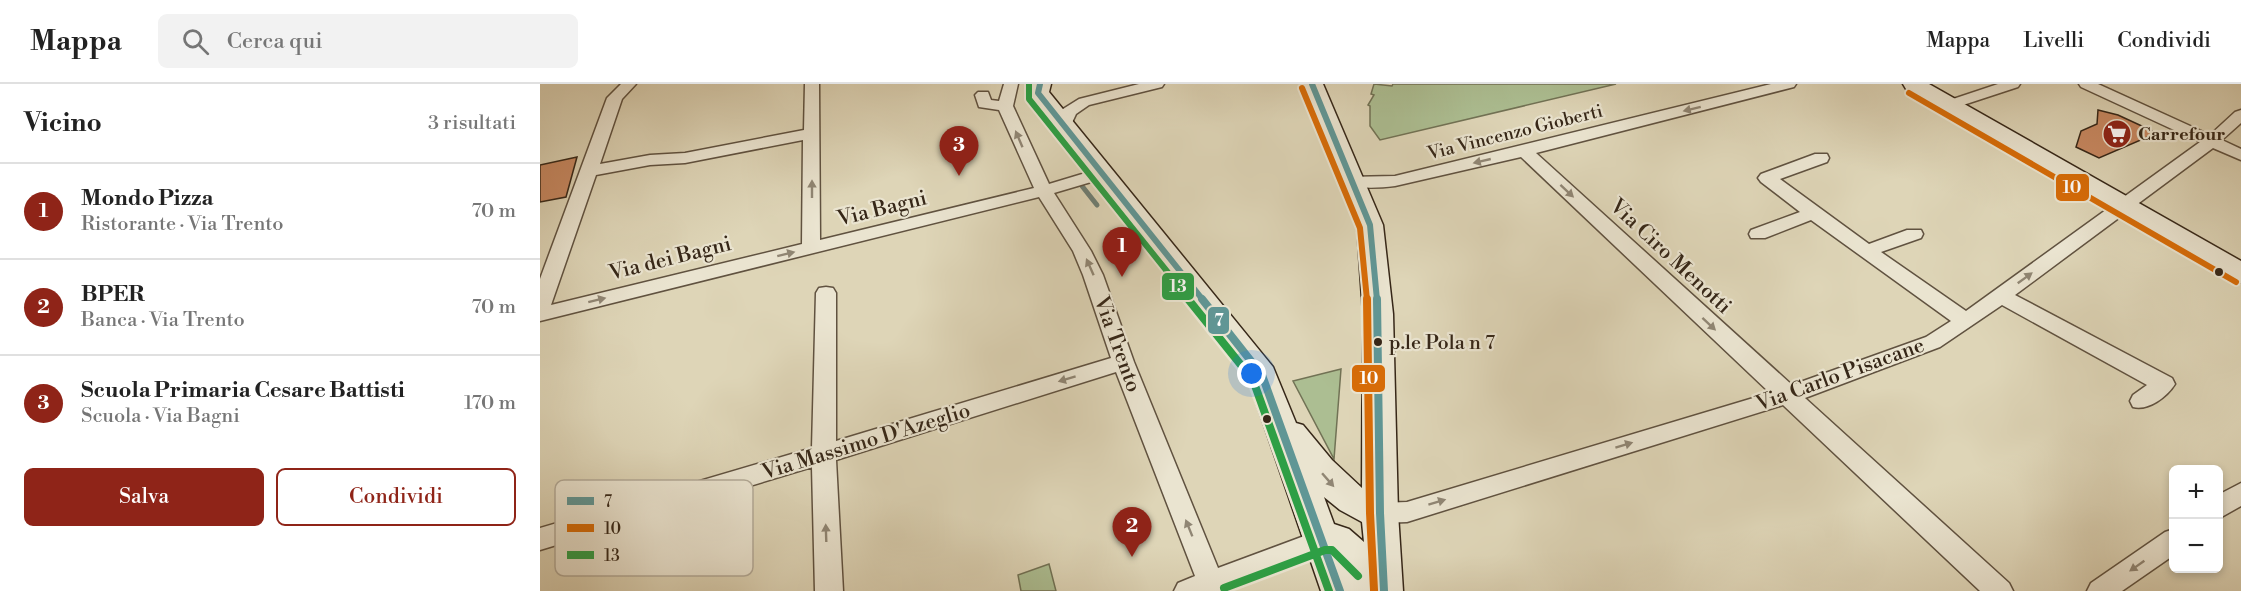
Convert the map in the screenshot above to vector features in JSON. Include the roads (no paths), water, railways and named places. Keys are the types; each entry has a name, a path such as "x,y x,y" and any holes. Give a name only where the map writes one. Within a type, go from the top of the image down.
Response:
{"main road":[{"path":"1040,84 1038,93 1041,100 1064,124 1252,359 1262,375 1337,583"},
{"path":"1312,84 1370,225 1376,291 1380,513 1385,578 1383,591"},
{"path":"1914,84 2241,273"},
{"path":"1278,418 1335,488 1364,508 1380,513"},
{"path":"1323,540 1336,540 1355,557 1383,591"}],"street":[{"path":"540,306 615,98 629,84"},
{"path":"811,248 812,84"},
{"path":"983,95 984,104 1005,106 1011,84"},
{"path":"1064,124 1069,112 1084,102 1157,84"},
{"name":"Via Vincenzo Gioberti","path":"1353,181 1377,183 1395,181 1789,84"},
{"path":"1949,105 2013,84"},
{"path":"2086,84 2241,155"},
{"name":"Via Trento","path":"1005,106 1044,191 1083,251 1204,588"},
{"name":"Via Carlo Pisacane","path":"1380,513 1407,512 1786,396 1933,342 2002,296 2211,142 2241,116"},
{"path":"588,171 650,160 685,158 803,135"},
{"name":"Via Ciro Menotti","path":"1524,151 1999,591"},
{"path":"1821,158 1767,178 1966,321"},
{"name":"Via Bagni","path":"811,248 1044,191 1102,173"},
{"path":"1758,234 1813,213"},
{"path":"1867,251 1914,234"},
{"name":"Via dei Bagni","path":"540,314 811,248"},
{"path":"826,293 824,454 829,591"},
{"path":"2002,296 2164,384 2140,401"},
{"name":"Via Massimo D'Azeglio","path":"737,480 1123,362"},
{"path":"2223,506 2241,494"},
{"name":"Via Massimo D'Azeglio","path":"540,539 555,535"},
{"path":"1204,588 1323,540"},
{"path":"2101,591 2169,543"}],"waterway":[{"path":"1082,186 1097,205"}],"place":[{"name":"Carrefour","path":"2117,134"},
{"name":"Scuola Primaria Cesare Battisti","path":"959,176"},
{"name":"Mondo Pizza","path":"1122,277"},
{"name":"p.le Pola n 7","path":"1378,342"},
{"name":"BPER","path":"1132,557"}]}
